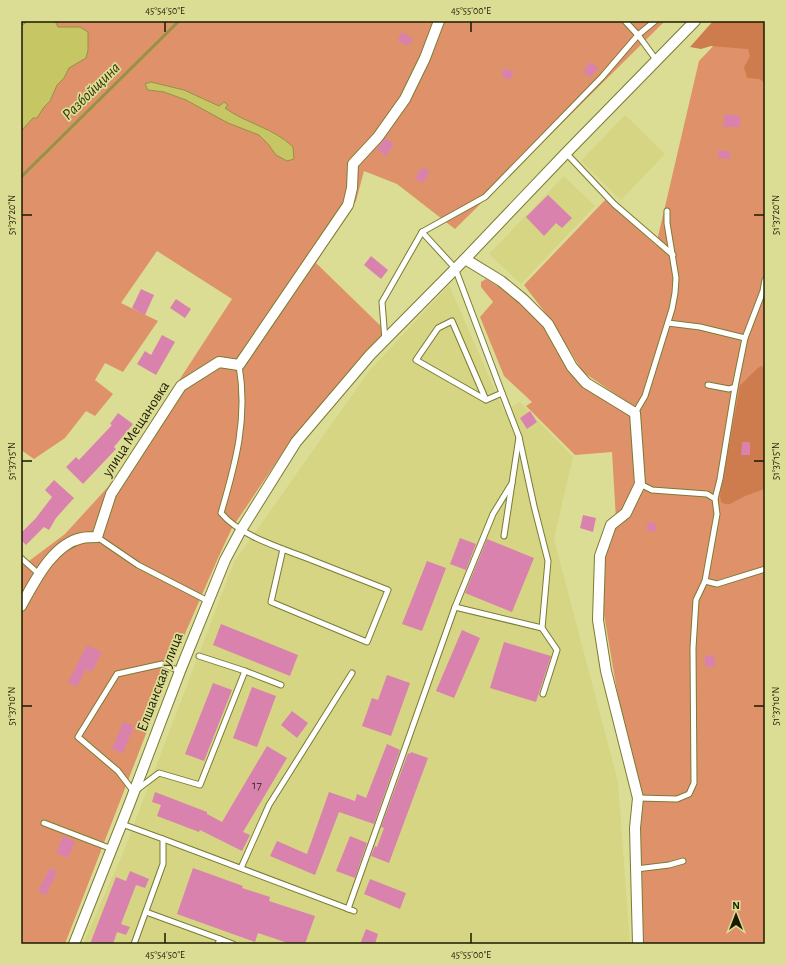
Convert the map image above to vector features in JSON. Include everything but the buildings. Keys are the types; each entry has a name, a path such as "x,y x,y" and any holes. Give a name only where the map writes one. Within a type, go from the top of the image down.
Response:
{"street":[{"path":"239,365 348,204 352,188 353,164 378,137 405,99 425,58 439,21"},
{"name":"Елшанская улица","path":"74,944 122,824 180,671 225,560 296,442 370,355 695,21"},
{"path":"465,259 501,281 523,299 548,324 572,367 586,383 635,413 640,484 626,513 611,525 600,556 598,620 606,671 638,798 635,828 638,944"},
{"name":"улица Мещановка","path":"97,537 112,494 181,386 219,362 239,365"},
{"path":"21,606 39,574 64,546 81,538 97,537"}],"lane":[{"path":"625,21 638,35 657,61"},
{"path":"385,341 382,302 422,232 485,197 602,77 638,35 655,21"},
{"path":"566,153 614,204 673,255"},
{"path":"635,413 645,396 672,309 676,278 667,223 667,211"},
{"path":"422,232 455,268 519,437 534,506 548,560 542,628 556,650 543,694"},
{"path":"638,798 677,799 689,794 694,783 693,648 696,600 705,581 717,514 715,499 720,479 735,387 745,338 763,291 765,280"},
{"path":"452,321 486,400 416,360 438,328 452,321"},
{"path":"668,322 700,327 745,338"},
{"path":"239,365 241,380 241,429 234,468 221,513 226,520 242,530 283,549 388,590 366,642 271,602 283,549"},
{"path":"708,385 729,389 735,387"},
{"path":"486,400 502,393"},
{"path":"504,536 519,437"},
{"path":"348,909 455,607 492,514 512,483"},
{"path":"640,484 652,490 707,494 715,499"},
{"path":"97,537 138,565 208,601"},
{"path":"21,558 39,574"},
{"path":"705,581 717,584 765,569"},
{"path":"455,607 542,628"},
{"path":"199,656 282,685"},
{"path":"180,671 162,664 117,674 78,737 118,771 134,792 159,773 200,785 245,671"},
{"path":"241,868 269,805 352,673"},
{"path":"44,823 112,849"},
{"path":"122,824 354,911"},
{"path":"134,944 163,864 164,839"},
{"path":"636,869 669,865 683,860"},
{"path":"146,912 219,942 233,944"}],"shaded area":[{"path":"21,21 665,21 455,229 397,184 364,171 356,201 316,263 387,332 365,353 292,439 232,528 181,643 65,944 21,944 21,567 65,534 107,488 138,447 172,391 232,299 157,251 121,303 158,321 123,372 105,363 95,380 113,394 95,416 86,411 65,438 34,459 21,450"},
{"path":"28,21 55,21 58,27 80,27 88,32 88,50 86,58 69,68 64,78 57,85 50,101 37,118 33,118 21,131 21,26"},
{"path":"713,21 765,21 765,83 759,79 747,78 744,67 750,56 748,49 711,46 701,49 690,47"},
{"path":"737,21 765,21 765,944 642,944 638,790 619,703 598,579 616,520 612,452 575,455 526,406 532,402 504,376 480,317 493,302 481,287 481,282 486,279 509,293 544,327 584,387 616,406 618,396 583,372 550,319 524,285 605,200 656,245 699,61"},
{"path":"151,82 184,90 219,106 224,102 228,105 225,108 241,118 268,130 285,140 293,147 294,159 287,161 276,155 259,135 228,123 186,100 164,92 148,90 145,84"},
{"path":"625,115 665,154 621,200 581,161"},
{"path":"564,176 595,206 521,284 489,254"},
{"path":"449,285 504,411 520,402 573,457 554,539 618,782 630,944 83,944 123,853 234,562 370,370"},
{"path":"761,366 765,367 765,489 745,496 730,504 725,504 721,502 720,496 740,385"}],"waterway":[{"name":"Разбойщина","path":"21,177 179,21"}]}
